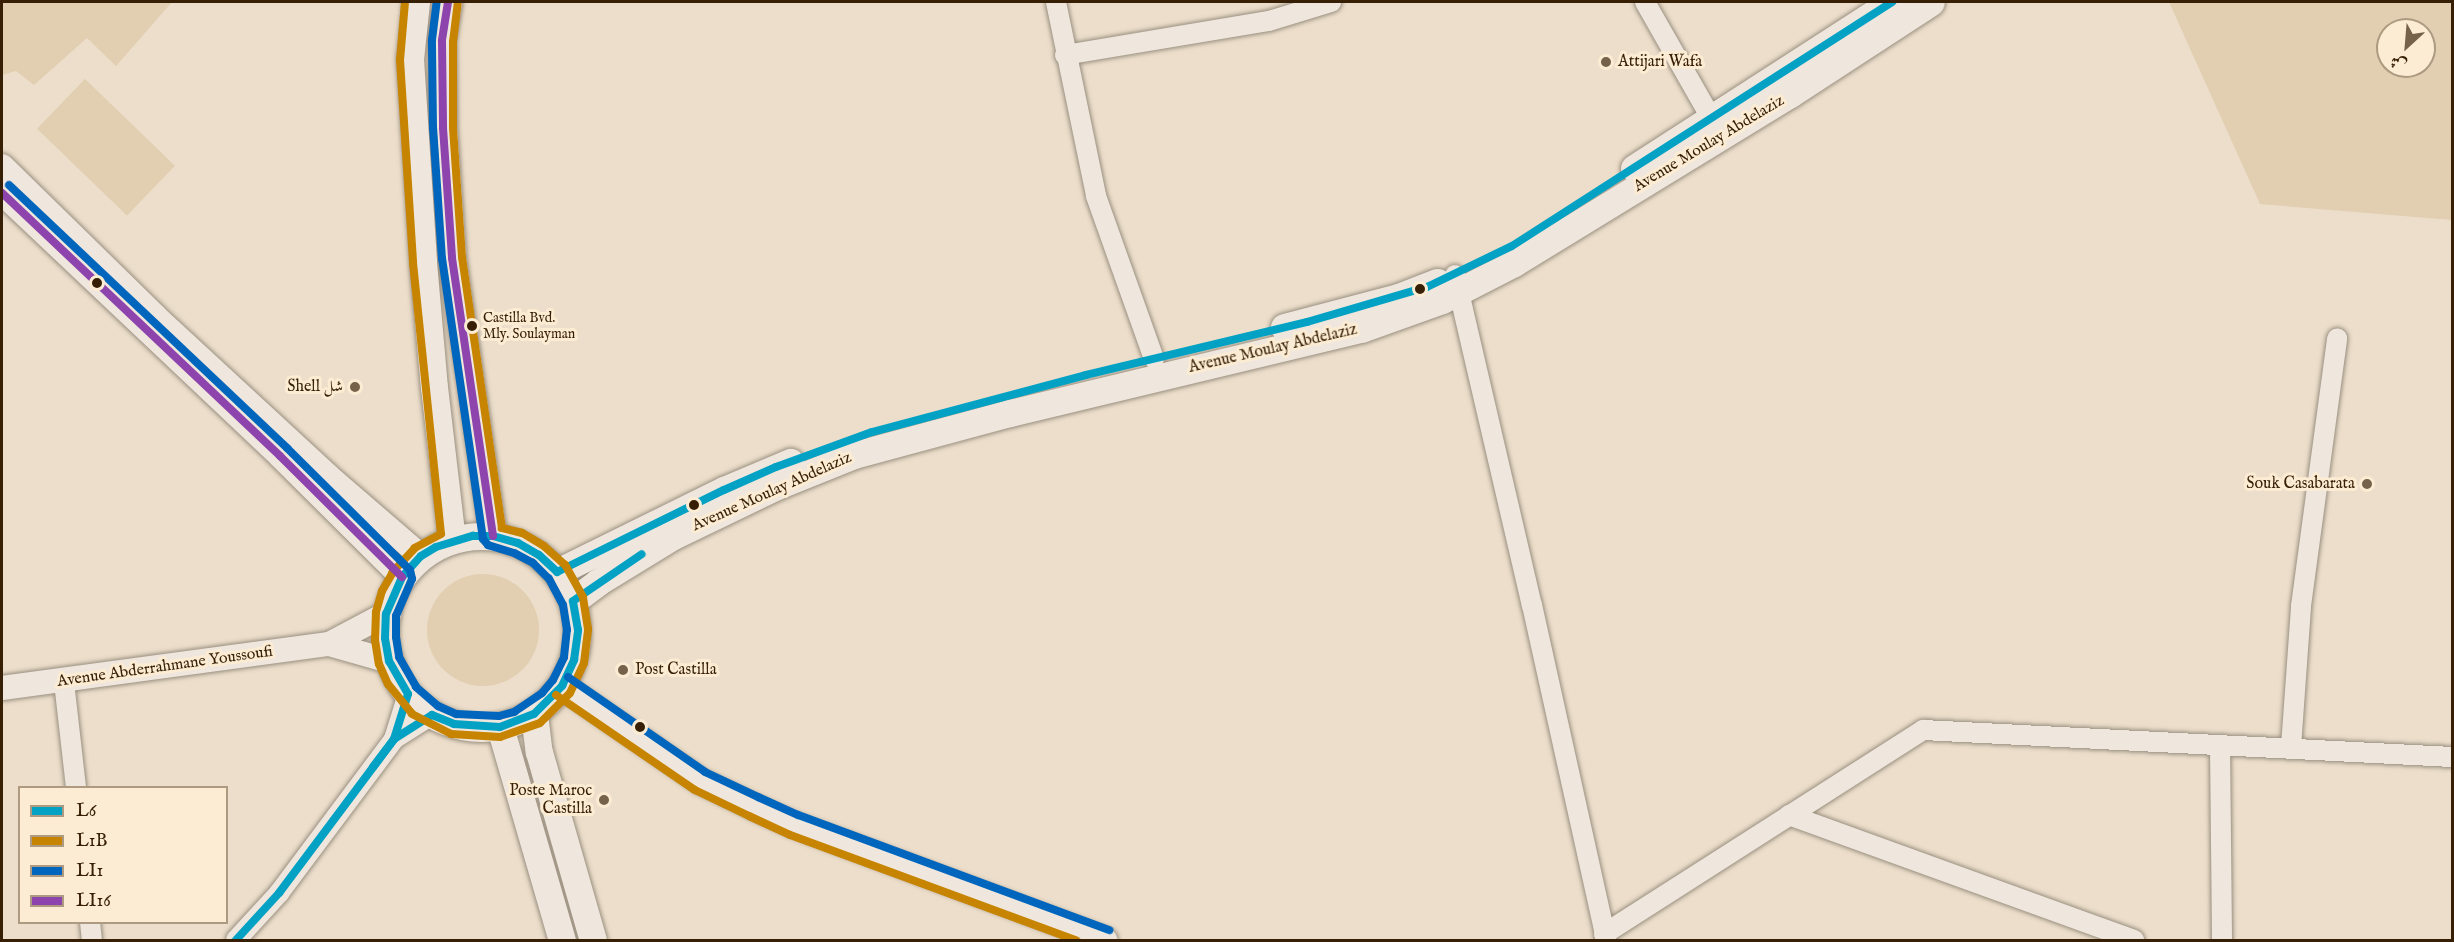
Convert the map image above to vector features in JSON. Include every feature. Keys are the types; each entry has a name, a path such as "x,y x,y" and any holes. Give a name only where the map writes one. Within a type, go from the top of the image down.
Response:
{"main road":[{"path":"416,2 410,59 423,262 434,387 453,540"},
{"path":"448,2 442,41 443,128 452,258 494,536"},
{"name":"Avenue Moulay Abdelaziz","path":"1716,127 1892,2"},
{"name":"Avenue Moulay Abdelaziz","path":"573,601 606,576 673,536 814,470 895,442 1124,376 1154,359 1458,283 1514,263 1565,222 1716,127 1931,2"},
{"name":"Avenue Moulay Abdelaziz","path":"557,572 724,490 818,451 872,432 1124,376 1361,329 1402,316 1458,283"},
{"path":"473,536 494,536 518,543 539,555 557,572 573,601 578,630 574,660 562,686 534,714 500,727 454,724 432,715 408,694 389,661 385,638 386,614 402,577 421,556 453,540 473,536"},
{"path":"534,714 539,752 593,940"},
{"path":"500,727 562,940"}],"street":[{"path":"1056,2 1065,55 1096,195 1154,359"},
{"path":"1065,55 1269,21 1331,2"},
{"path":"1645,2 1716,127"},
{"path":"2,166 155,316 334,481 421,556"},
{"path":"2,193 280,456 402,577"},
{"path":"1458,283 1605,937 1789,815 1923,730 2452,757"},
{"path":"2291,747 2301,606 2337,338"},
{"name":"Avenue Abderrahmane Youssoufi","path":"2,688 64,682 329,644 386,614"},
{"name":"Avenue Abderrahmane Youssoufi","path":"329,644 389,661"},
{"path":"64,682 75,786"},
{"path":"562,686 700,781 754,807 1011,907 1105,940"},
{"path":"249,936 393,739 408,694"},
{"path":"393,739 432,715"},
{"path":"2220,746 2222,940"},
{"path":"1789,815 2134,940"},
{"path":"90,924 92,940"}],"shaded area":[{"path":"2,2 172,2 116,66 87,38 34,85 16,71 2,75"},
{"path":"2169,2 2452,2 2452,220 2260,204"},
{"path":"85,79 175,166 127,215 37,129"},
{"path":"483,574 504,578 523,590 535,609 539,630 535,651 523,670 504,682 483,686 462,682 443,670 431,651 427,630 431,609 443,590 462,578"}],"transit line":[{"name":"L1B","path":"405,2 400,60 413,263 441,534 415,548 393,572 382,591 376,612 375,640 379,664 388,684 412,714 451,734 500,737 540,723 570,693 584,663 588,629 583,597 565,565 544,546 522,533 502,528 462,257 453,128 453,42 458,4"},
{"name":"LI1","path":"9,185 287,448 410,570 412,579 396,616 396,637 399,657 416,687 438,706 456,714 499,716 514,712 542,693 553,680 564,657 567,630 563,605 549,579 533,563 514,553 488,545 483,539 442,259 433,128 432,40 437,2"},
{"name":"LI16","path":"448,2 442,41 443,128 452,258 493,536"},
{"name":"L6","path":"236,940 279,893 394,739 408,694 389,661 385,638 386,614 402,577 421,556 436,547 473,536 493,536 518,543 539,555 557,572 724,490 776,467 872,432 1086,375 1307,322 1427,287 1512,246 1892,2"},
{"name":"LI16","path":"2,193 280,456 402,577"},
{"name":"L6","path":"373,767 394,739 432,715 454,724 500,727 534,714 562,686 574,660 578,630 573,601 642,554"},
{"name":"LI1","path":"568,677 705,772 758,797 798,815 1109,930"},
{"name":"L1B","path":"556,695 695,790 749,816 790,835 1076,940"}],"place":[{"name":"Attijari Wafa","path":"1606,62"},
{"name":"Castilla Bvd. Mly. Soulayman","path":"472,326"},
{"name":"Shell شل","path":"355,387"},
{"name":"Souk Casabarata","path":"2367,484"},
{"name":"Post Castilla","path":"623,670"},
{"name":"Poste Maroc Castilla","path":"604,800"}]}
